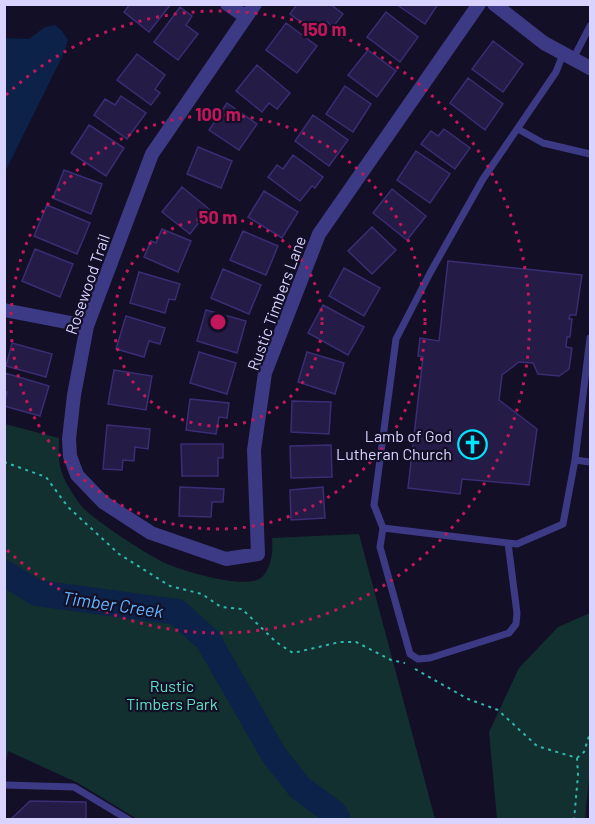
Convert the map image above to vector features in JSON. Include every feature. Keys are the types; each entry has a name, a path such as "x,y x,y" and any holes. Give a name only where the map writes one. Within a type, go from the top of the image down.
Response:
{"street":[{"path":"226,4 246,17"},
{"name":"Rosewood Trail","path":"255,4 152,154 87,326 74,395 69,439 70,456 77,475 104,502 151,533 226,559 258,554"},
{"name":"Rustic Timbers Lane","path":"258,554 254,450 265,373 319,234 479,4"},
{"path":"494,4 544,43 591,68"},
{"path":"4,310 87,326"}],"lane":[{"path":"508,543 517,613 516,624 509,633 430,658 418,659 410,654 380,548 383,528 374,505 396,339 483,179 556,72 591,26"},
{"path":"518,129 543,143 591,154"},
{"path":"383,528 517,544 563,524 575,460 591,338"},
{"path":"575,460 591,462"},
{"path":"4,785 74,787 129,819"}],"path":[{"path":"4,462 46,477 68,507 119,554 170,586 202,594 221,607 242,609 276,642 293,653 340,642 356,642 391,660 405,663"},
{"path":"415,669 468,699 498,710 537,746 577,758"},
{"path":"577,758 584,752 591,733"},
{"path":"574,819 578,775 577,758"}],"green space":[{"name":"Rustic Timbers Park","path":"5,424 59,438 59,463 62,474 79,503 106,526 146,552 186,571 229,581 254,581 262,577 268,569 272,553 272,538 359,534 435,819 137,819 78,783 8,751 5,768"},
{"path":"590,613 590,768 585,819 497,819 489,732 519,668 558,627"}],"water":[{"path":"55,25 68,40 62,57 5,172 5,38 29,39 45,27"}],"building":[{"path":"130,4 171,4 149,32 124,12"},
{"path":"297,4 330,4 343,14 333,27 327,22 318,35 290,14"},
{"path":"396,4 438,4 425,24"},
{"path":"180,7 192,16 186,25 198,34 178,60 154,42"},
{"path":"386,12 418,37 400,62 367,37"},
{"path":"286,23 317,46 297,73 266,50"},
{"path":"493,41 523,64 503,92 472,69"},
{"path":"368,50 396,71 377,97 348,75"},
{"path":"137,54 165,75 155,89 160,93 151,105 117,80"},
{"path":"257,65 290,93 277,109 269,103 262,112 236,91"},
{"path":"468,78 503,104 485,130 450,103"},
{"path":"345,86 371,104 353,132 326,114"},
{"path":"121,96 146,113 127,139 94,115 105,99 115,105"},
{"path":"227,103 257,124 239,150 209,130"},
{"path":"313,115 348,140 329,166 295,141"},
{"path":"89,125 124,148 106,176 71,153"},
{"path":"444,129 470,148 455,169 421,144 431,131 438,136"},
{"path":"198,147 232,161 221,188 187,174"},
{"path":"416,151 450,174 430,203 397,180"},
{"path":"293,155 323,177 315,188 312,186 300,201 268,177 277,165 283,169"},
{"path":"64,170 102,184 91,214 53,198"},
{"path":"182,187 209,209 190,234 162,212"},
{"path":"392,189 426,216 407,240 373,213"},
{"path":"264,191 298,212 282,238 248,217"},
{"path":"47,205 90,223 77,254 34,236"},
{"path":"372,227 396,250 372,274 348,251"},
{"path":"162,229 191,241 178,272 144,257 151,241 156,243"},
{"path":"243,231 278,246 266,275 230,260"},
{"path":"35,249 73,264 60,297 22,281"},
{"path":"448,261 582,275 576,315 570,315 569,319 572,319 570,337 567,337 566,347 572,348 569,369 559,376 538,374 533,363 519,362 502,375 499,400 537,429 529,485 462,479 460,494 408,488 423,357 418,356 420,338 439,341"},
{"path":"344,268 380,288 364,316 329,296"},
{"path":"223,269 261,285 249,314 211,298"},
{"path":"139,272 180,284 175,300 169,299 165,313 130,303"},
{"path":"323,305 364,327 348,355 308,333"},
{"path":"206,310 246,321 237,353 197,341"},
{"path":"126,316 165,328 160,344 149,341 144,357 116,349"},
{"path":"12,343 52,354 46,377 6,366"},
{"path":"199,352 236,363 227,394 190,383"},
{"path":"307,352 344,363 335,394 298,382"},
{"path":"114,370 152,376 146,410 108,404"},
{"path":"5,373 49,386 40,416 4,406 7,392 4,391"},
{"path":"190,399 229,403 227,418 219,417 216,434 186,430"},
{"path":"292,401 331,402 329,434 291,432"},
{"path":"107,425 150,429 148,449 135,447 134,461 123,460 122,470 103,469"},
{"path":"181,444 223,444 223,458 218,458 218,476 182,476"},
{"path":"331,445 332,477 291,478 290,446"},
{"path":"180,487 224,489 223,502 212,502 211,517 179,516"},
{"path":"323,487 325,518 291,520 290,490"},
{"path":"30,801 86,802 86,820 10,820"}],"waterway":[{"name":"Timber Creek","path":"4,573 37,593 177,612 208,640 274,755 300,788 334,813 338,820"}],"place":[{"name":"Lamb of God Lutheran Church","path":"473,444"}]}
